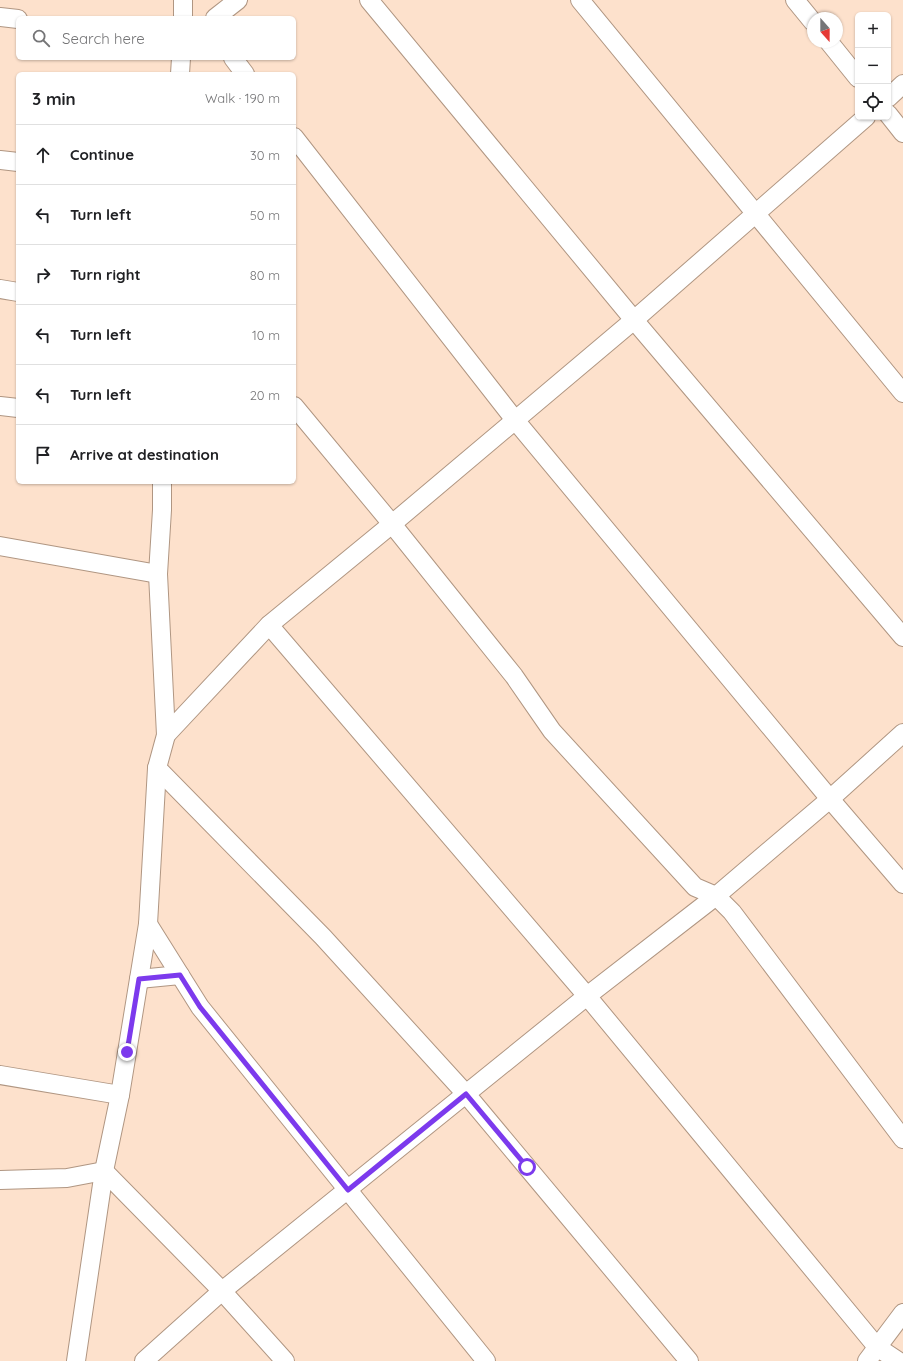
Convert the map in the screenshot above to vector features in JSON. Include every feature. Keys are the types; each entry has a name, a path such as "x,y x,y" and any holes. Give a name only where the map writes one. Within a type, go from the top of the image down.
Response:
{"street":[{"path":"183,0 183,16"},
{"path":"218,16 238,0"},
{"path":"369,0 634,320 903,637"},
{"path":"580,0 903,393"},
{"path":"795,0 807,15"},
{"path":"0,18 16,19"},
{"path":"834,48 855,74"},
{"path":"180,72 181,60"},
{"path":"234,60 244,72"},
{"path":"891,95 903,84"},
{"path":"891,118 903,133"},
{"path":"166,735 269,625 392,524 634,320 863,120"},
{"path":"296,140 515,420 830,799 903,884"},
{"path":"0,160 16,162"},
{"path":"0,289 16,292"},
{"path":"0,406 16,408"},
{"path":"296,408 392,524 514,676 552,731 695,887 716,896 732,912 903,1139"},
{"path":"76,1361 104,1171 120,1095 148,924 157,768 166,735 158,574 162,484"},
{"path":"0,546 158,574"},
{"path":"269,625 587,996 872,1354 898,1361"},
{"path":"144,1361 222,1291 587,996 716,896 830,799 903,733"},
{"path":"157,768 323,937 466,1094 689,1361"},
{"path":"148,924 200,1007 486,1361"},
{"path":"139,979 180,975"},
{"path":"0,1075 120,1095"},
{"path":"0,1180 68,1178 104,1171"},
{"path":"104,1171 222,1291 285,1361"},
{"path":"872,1354 903,1313"}],"route":[{"path":"127,1052 139,979 180,975 200,1007 348,1190 466,1094 527,1167"}]}
